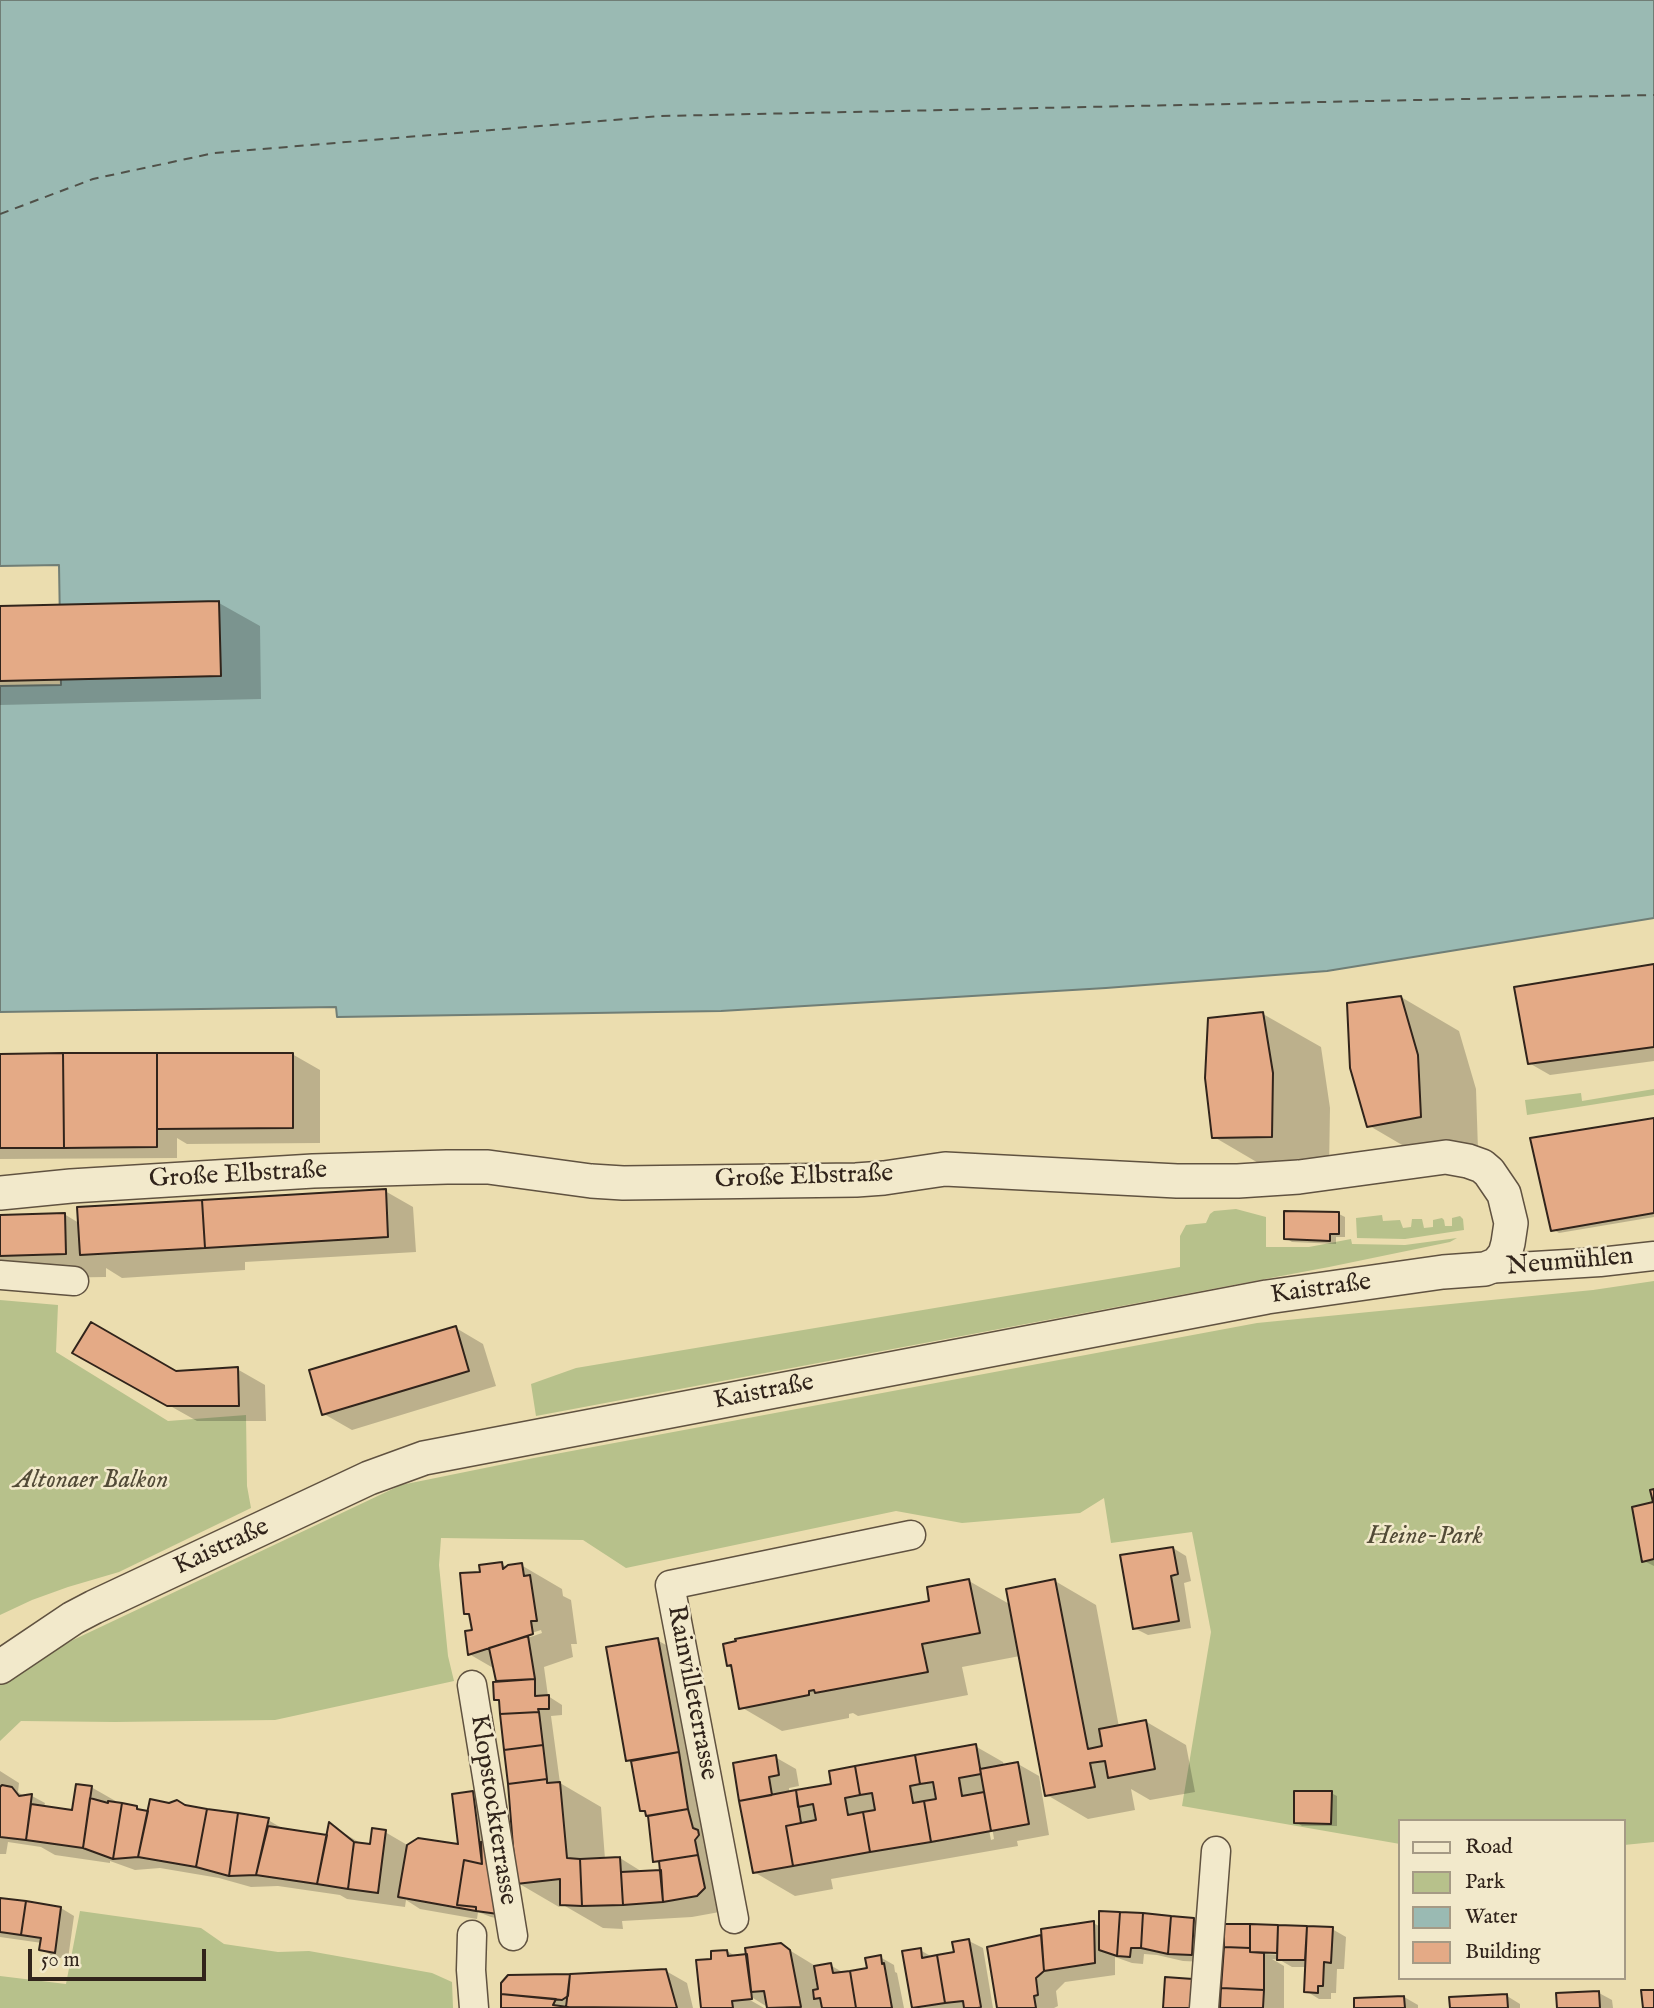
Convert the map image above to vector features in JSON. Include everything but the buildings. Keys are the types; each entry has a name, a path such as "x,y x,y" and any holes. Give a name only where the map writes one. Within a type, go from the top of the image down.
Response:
{"street":[{"name":"Große Elbstraße","path":"0,1193 300,1172 447,1167 488,1167 623,1183 856,1180 945,1169 1228,1182 1299,1177 1446,1157 1482,1166 1500,1186 1508,1204 1511,1231 1505,1254 1497,1264 1485,1269"},
{"name":"Neumühlen","path":"1485,1269 1654,1256"},
{"name":"Kaistraße","path":"0,1646 73,1618 369,1478 424,1458 1267,1297 1443,1272 1485,1269"},
{"path":"0,1275 74,1281"},
{"name":"Rainvilleterrasse","path":"734,1919 670,1586 911,1535"},
{"name":"Kaistraße","path":"0,1667 73,1618"},
{"name":"Klopstockterrasse","path":"472,1685 513,1936"},
{"path":"1204,2008 1216,1852"},
{"path":"472,1935 474,2008"}],"green space":[{"path":"1654,1089 1654,1095 1527,1115 1525,1100 1581,1093 1582,1101"},
{"path":"1236,1209 1266,1217 1266,1247 1309,1247 1351,1239 1352,1244 1405,1245 1457,1238 1450,1242 1329,1267 536,1416 531,1384 576,1368 1180,1267 1180,1236 1186,1225 1206,1223 1214,1211"},
{"path":"1382,1215 1383,1221 1400,1220 1403,1228 1411,1227 1412,1219 1422,1219 1424,1228 1433,1227 1433,1220 1442,1218 1445,1226 1452,1226 1452,1218 1460,1216 1464,1230 1405,1239 1357,1238 1356,1218"},
{"name":"Heine-Park","path":"1654,1281 1654,1842 1626,1845 1626,1819 1398,1819 1398,1844 1182,1806 1211,1632 1192,1532 1111,1543 1104,1498 1080,1513 962,1523 896,1511 626,1568 583,1540 441,1538 439,1565 448,1656 454,1681 275,1720 21,1721 0,1741 0,1681 73,1640 401,1485 1257,1323 1593,1290"},
{"name":"Altonaer Balkon","path":"0,1300 58,1305 56,1352 168,1421 246,1415 247,1486 251,1508 119,1572 32,1600 0,1615"},
{"path":"80,1911 201,1928 224,1944 278,1952 309,1951 432,1973 452,1982 453,2008 0,2008 0,1976 66,1984"}],"water":[{"path":"0,0 1654,0 1654,918 1327,971 1106,988 721,1011 337,1017 336,1007 0,1012 0,686 61,685 59,565 0,566"}],"ferry route":[{"path":"0,214 93,179 214,153 661,116 1654,95"}]}
